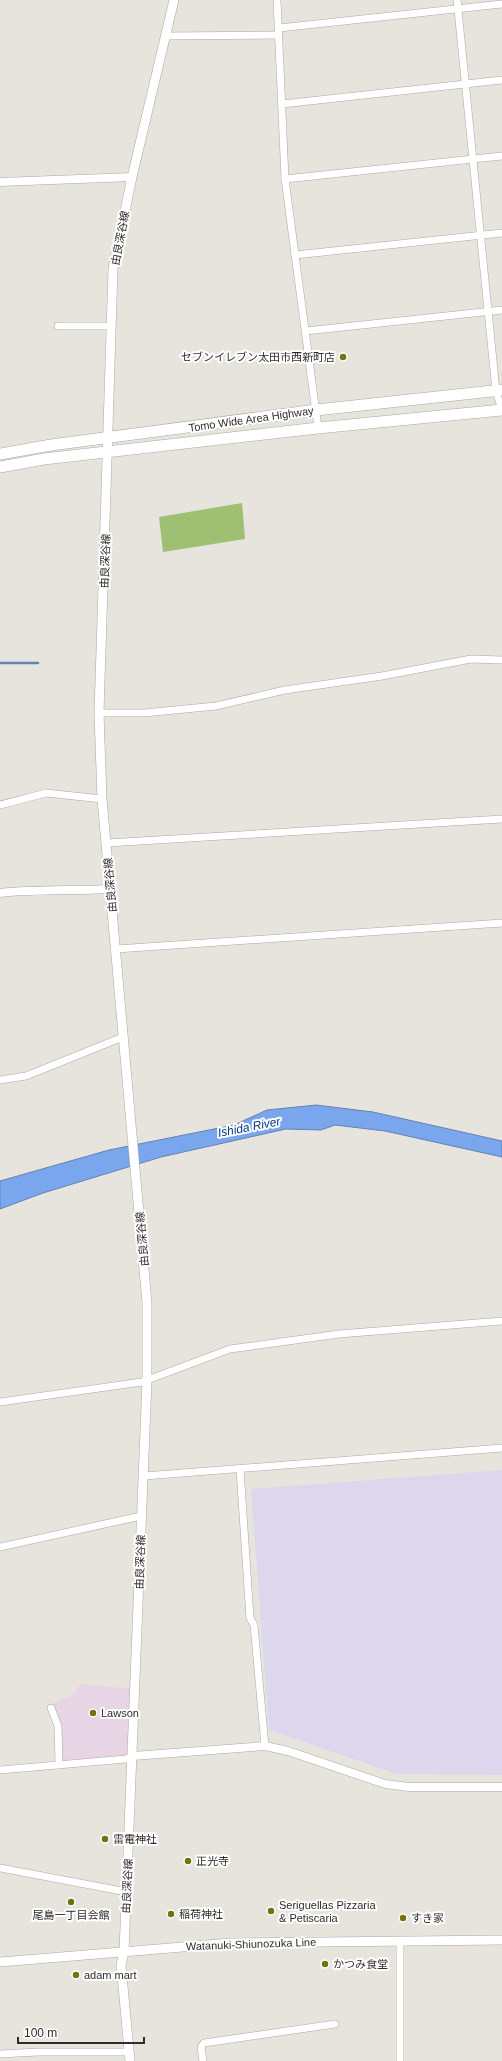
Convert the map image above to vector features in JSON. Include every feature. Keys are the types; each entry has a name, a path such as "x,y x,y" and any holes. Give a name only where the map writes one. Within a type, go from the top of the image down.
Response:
{"highway":[{"name":"Tomo Wide Area Highway","path":"0,454 51,445 316,410 499,391"},
{"name":"Tomo Wide Area Highway","path":"0,467 44,459 108,453 318,428 502,410"}],"main road":[{"name":"由良深谷線","path":"130,2057 121,1965 124,1952 127,1892 141,1516 148,1380 147,1303 102,799 99,713 109,438 110,326 113,269 132,178 174,0"},
{"name":"Watanuki-Shiunozuka Line","path":"0,1962 231,1943 502,1940"}],"street":[{"path":"277,0 285,179 318,428"},
{"path":"457,0 488,311 502,410"},
{"path":"166,36 279,32 502,4"},
{"path":"282,104 502,80"},
{"path":"285,179 502,156"},
{"path":"0,182 132,178"},
{"path":"296,255 502,233"},
{"path":"306,331 502,310"},
{"path":"58,326 110,326"},
{"path":"99,713 144,713 216,706 285,690 382,676 472,659 502,660"},
{"path":"0,805 46,793 102,799"},
{"path":"107,843 502,819"},
{"path":"0,893 27,890 68,891 111,889"},
{"path":"116,949 502,923"},
{"path":"0,1080 26,1076 123,1037"},
{"path":"0,1402 148,1380 230,1349 339,1334 502,1321"},
{"path":"144,1476 502,1448"},
{"path":"240,1469 250,1618 254,1625 265,1746"},
{"path":"0,1547 141,1516"},
{"path":"51,1708 58,1726 59,1765"},
{"path":"0,1770 126,1759 133,1756 265,1746 288,1751 385,1784 409,1787 502,1788"},
{"path":"0,1868 127,1892"},
{"path":"400,1940 400,2061"},
{"path":"203,2061 201,2047 204,2043 335,2024"},
{"path":"0,2054 38,2052 130,2057"}],"shaded area":[{"path":"502,1470 502,1775 397,1774 269,1730 251,1489"},
{"name":"Lawson","path":"81,1684 131,1689 128,1752 126,1755 62,1761 61,1724 53,1703 72,1696"}],"green space":[{"path":"242,503 245,539 163,552 159,517"}],"water":[{"name":"Ishida River","path":"316,1105 373,1112 502,1141 502,1157 385,1131 335,1125 321,1130 286,1129 161,1157 43,1193 0,1209 0,1181 109,1150 234,1125 267,1110"}],"waterway":[{"path":"0,663 38,663"}],"place":[{"name":"セブンイレブン太田市西新町店","path":"343,357"},
{"name":"Lawson","path":"93,1713"},
{"name":"雷電神社","path":"105,1839"},
{"name":"正光寺","path":"188,1861"},
{"name":"尾島一丁目会館","path":"71,1902"},
{"name":"Seriguellas Pizzaria & Petiscaria","path":"271,1911"},
{"name":"稲荷神社","path":"171,1914"},
{"name":"すき家","path":"403,1918"},
{"name":"かつみ食堂","path":"325,1964"},
{"name":"adam mart","path":"76,1975"}]}
